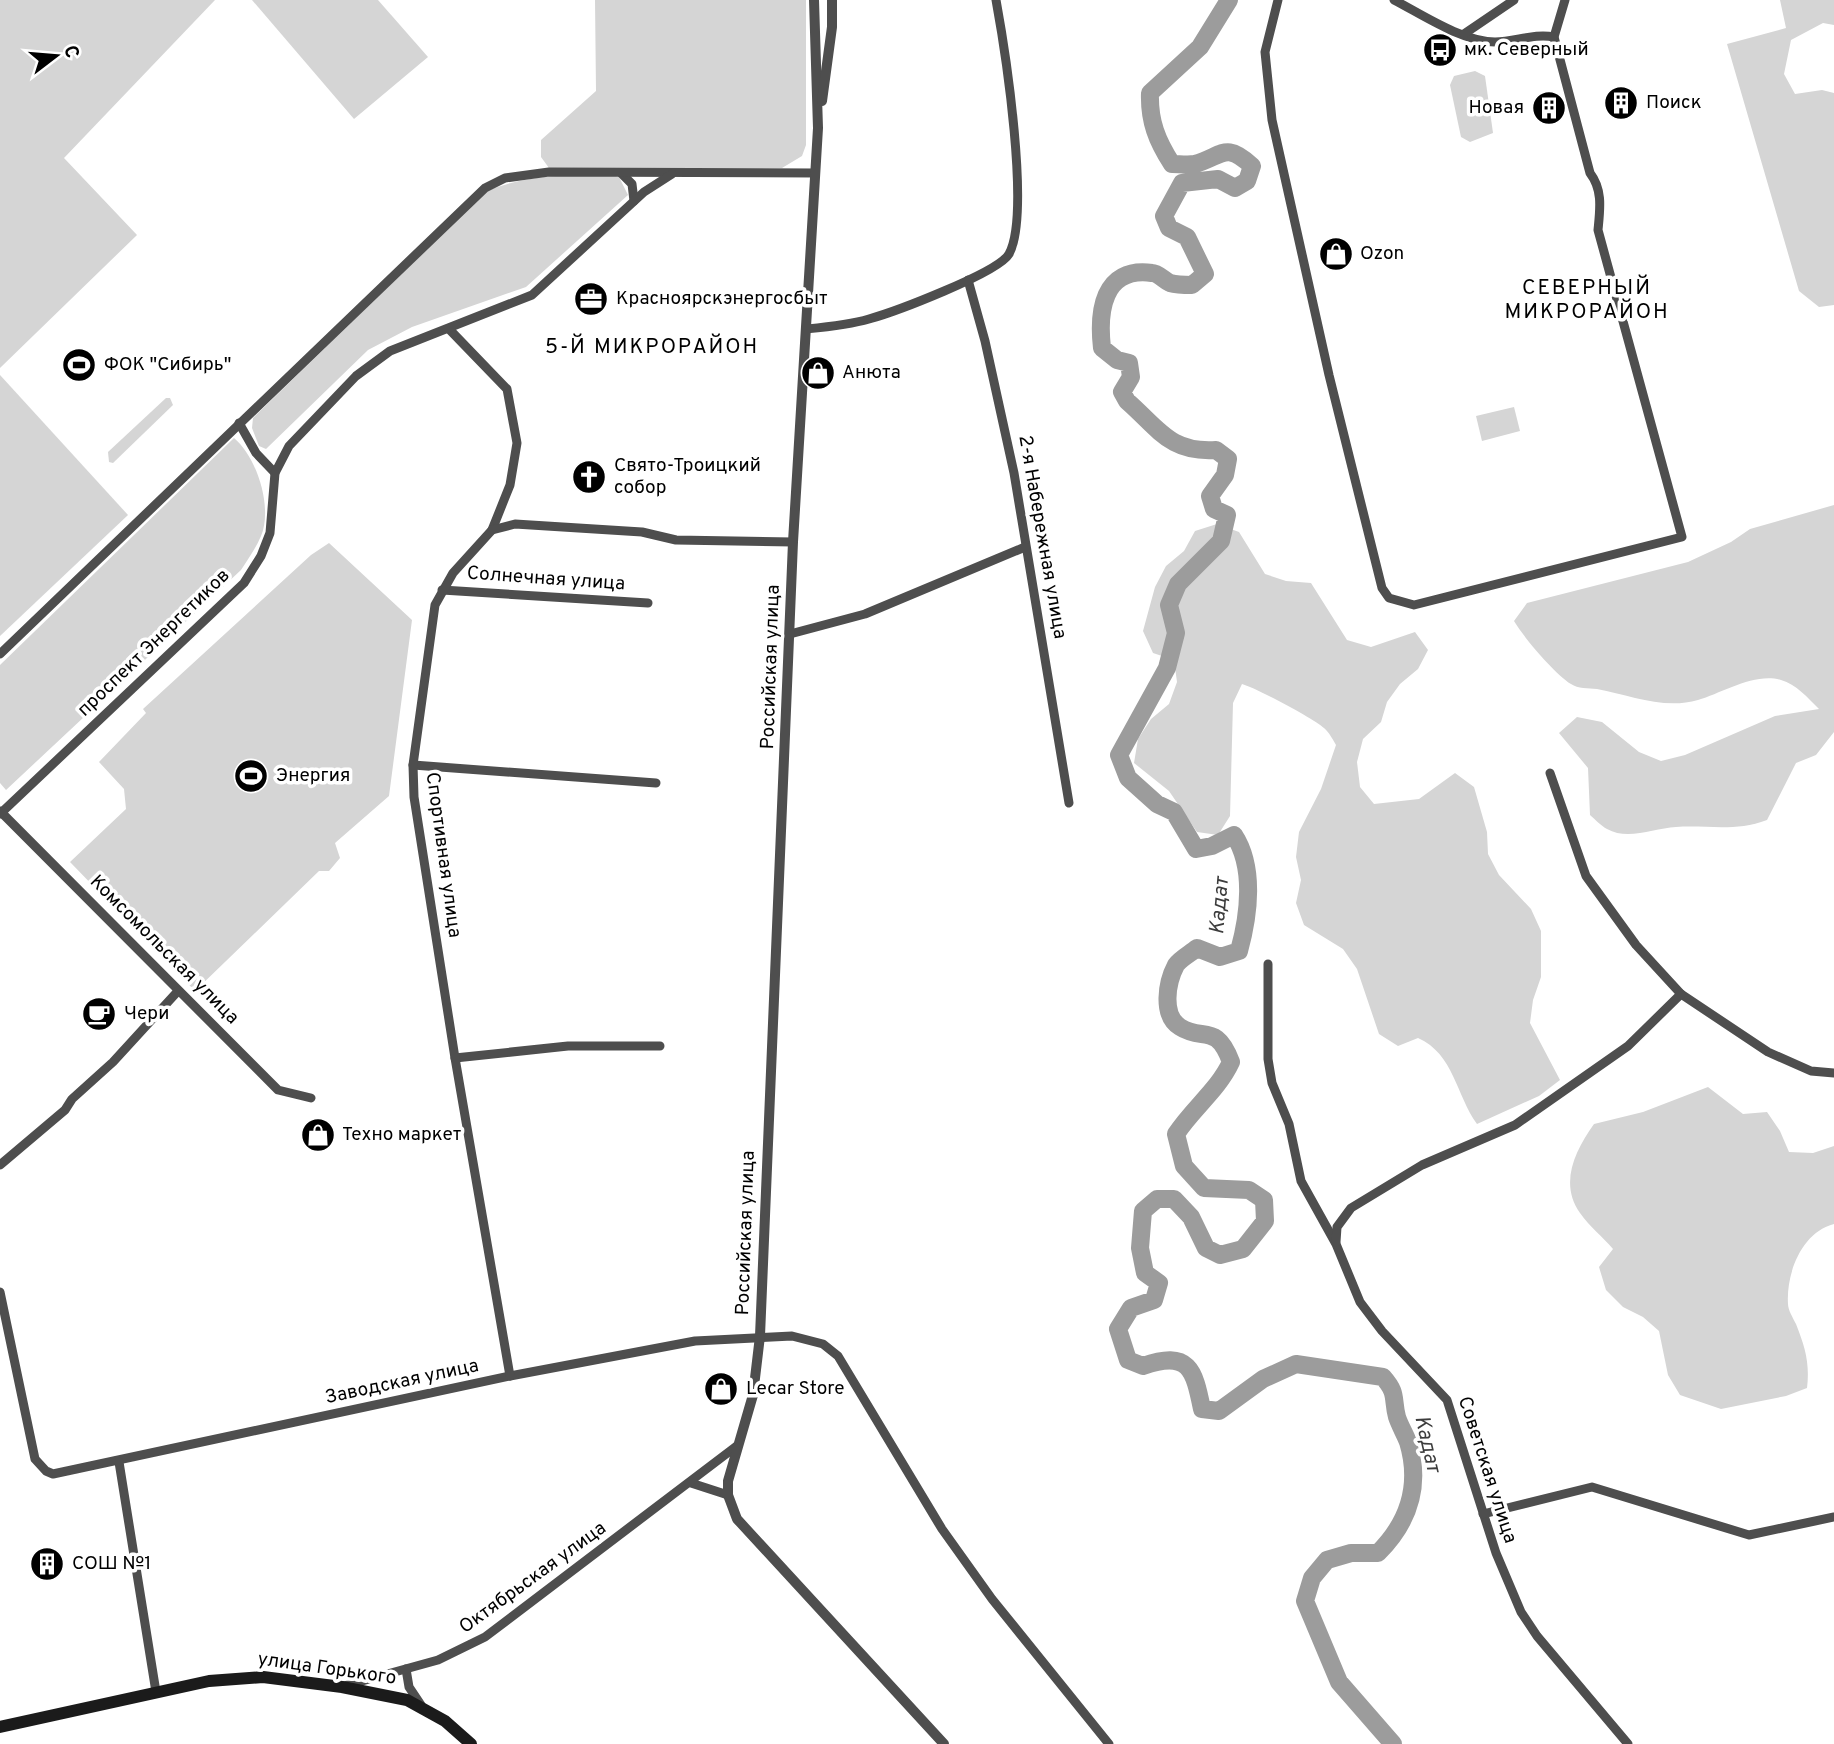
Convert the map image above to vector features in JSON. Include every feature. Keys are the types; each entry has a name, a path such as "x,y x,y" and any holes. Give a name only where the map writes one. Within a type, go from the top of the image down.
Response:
{"main road":[{"name":"улица Горького","path":"0,1727 156,1692 236,1678 263,1677 342,1687 421,1705 471,1744"}],"street":[{"name":"Российская улица","path":"728,1495 738,1444 753,1395 760,1336 793,542 818,128 814,0"},
{"path":"818,128 832,27 832,0"},
{"path":"806,329 870,319 968,280 1007,257 1014,243 1016,224 1013,124 996,0"},
{"path":"1278,0 1265,52 1266,82 1288,198 1382,588 1389,598 1406,604 1431,603 1682,537 1598,230 1600,200 1597,182 1590,173 1554,37 1564,0"},
{"path":"1394,0 1464,34 1491,42 1513,41 1542,34 1554,37"},
{"path":"1464,34 1514,0"},
{"path":"621,173 632,184 634,201"},
{"name":"проспект Энергетиков","path":"0,813 244,583 261,556 270,533 275,473 289,446 307,424 376,359 532,295 634,201 673,173"},
{"path":"0,654 485,188 524,174 815,173"},
{"name":"2-я Набережная улица","path":"968,280 997,390 1069,803"},
{"path":"449,329 508,389 517,443 510,485 492,530"},
{"path":"239,423 256,453 275,473"},
{"path":"492,530 515,524 642,532 676,540 793,542"},
{"name":"Спортивная улица","path":"492,530 453,573 442,590 432,619 413,765 414,797 455,1058 510,1376"},
{"path":"790,634 865,614 1025,547"},
{"name":"Солнечная улица","path":"442,590 648,603"},
{"path":"413,765 656,783"},
{"path":"1550,773 1566,813 1580,866 1636,945 1681,994 1768,1052 1811,1071 1834,1073"},
{"name":"Комсомольская улица","path":"0,813 278,1090 311,1098"},
{"name":"Советская улица","path":"1268,964 1268,1059 1272,1083 1289,1124 1301,1181 1336,1244 1350,1282 1370,1317 1447,1401 1483,1514 1521,1612 1537,1636 1628,1744"},
{"path":"0,1164 65,1110 72,1099 113,1062 178,991"},
{"path":"1336,1244 1337,1227 1351,1208 1422,1165 1515,1125 1628,1046 1681,994"},
{"path":"455,1058 568,1046 660,1046"},
{"name":"Заводская улица","path":"0,1292 35,1459 46,1471 53,1474 510,1376 695,1341 760,1336"},
{"name":"Российская улица","path":"760,1336 811,1339 838,1356 942,1529 992,1599 1109,1744"},
{"name":"Октябрьская улица","path":"342,1687 438,1661 485,1637 691,1483 738,1444"},
{"path":"118,1462 156,1692"},
{"path":"691,1483 728,1495 737,1519 944,1744"},
{"path":"1483,1514 1592,1488 1749,1535 1834,1517"},
{"path":"405,1669 409,1687 421,1705"}],"shaded area":[{"path":"0,0 215,0 64,158 137,235 0,368"},
{"path":"252,0 378,0 428,57 354,119"},
{"path":"595,0 806,0 806,145 802,156 782,168 549,168 541,157 541,140 596,91"},
{"path":"1780,0 1834,0 1834,25 1823,23 1791,40 1784,74 1795,94 1822,90 1834,93 1834,305 1819,307 1799,291 1727,44 1786,28"},
{"path":"1475,71 1485,76 1493,133 1470,142 1461,137 1450,85 1454,76"},
{"path":"619,177 628,195 526,287 412,327 368,350 266,449 259,446 252,428 253,418 487,191 533,178"},
{"path":"0,375 128,515 0,636"},
{"path":"166,398 170,398 173,405 113,463 109,462 108,452"},
{"path":"1514,407 1520,431 1482,441 1476,416"},
{"path":"234,438 250,457 264,498 264,525 249,558 241,570 6,790 0,783 0,665"},
{"path":"1834,505 1834,732 1816,755 1796,763 1767,820 1744,826 1676,827 1632,834 1607,829 1590,815 1588,768 1559,733 1577,717 1602,722 1639,752 1661,761 1685,755 1775,716 1819,709 1792,685 1771,678 1739,684 1685,703 1660,702 1577,687 1548,664 1514,621 1527,603 1688,562 1731,542 1750,529"},
{"path":"1217,524 1239,532 1265,574 1286,581 1311,583 1347,640 1371,647 1415,632 1428,650 1418,669 1400,684 1387,702 1381,722 1363,739 1357,762 1360,787 1374,804 1419,799 1455,773 1474,787 1487,832 1488,854 1499,875 1531,909 1541,931 1541,977 1533,1000 1530,1023 1560,1080 1539,1096 1477,1124 1439,1054 1418,1038 1398,1046 1379,1034 1357,969 1343,949 1304,925 1296,903 1301,880 1296,857 1299,832 1321,789 1336,745 1324,728 1284,704 1242,684 1233,703 1230,816 1218,835 1197,832 1169,791 1134,763 1138,739 1151,719 1169,704 1177,682 1174,660 1153,653 1143,631 1155,587 1166,566 1184,551 1195,531"},
{"name":"Энергия","path":"329,543 412,620 389,796 335,843 340,858 329,871 319,871 195,991 70,862 126,809 124,789 99,762 146,713 143,709 311,555"},
{"path":"1708,1087 1743,1114 1767,1112 1780,1131 1789,1152 1813,1153 1834,1146 1834,1224 1813,1236 1798,1255 1788,1292 1789,1309 1806,1355 1807,1388 1786,1396 1721,1409 1680,1395 1668,1375 1659,1331 1643,1317 1623,1307 1606,1290 1599,1267 1613,1249 1580,1213 1574,1202 1570,1179 1576,1156 1594,1124 1643,1112"}],"waterway":[{"name":"Кадат","path":"1229,0 1200,47 1150,93 1151,113 1158,139 1172,164 1195,164 1229,152 1243,158 1252,166 1247,181 1235,188 1218,179 1182,183 1164,216 1169,228 1187,237 1205,274 1192,285 1170,283 1152,273 1135,273 1123,277 1113,284 1107,295 1103,307 1101,334 1102,348 1117,360 1129,363 1131,377 1122,392 1127,401 1157,430 1176,443 1187,448 1216,450 1228,459 1225,475 1210,496 1214,509 1227,515 1221,541 1178,584 1169,605 1176,633 1167,668 1119,755 1128,778 1157,804 1174,812 1196,849 1212,846 1234,835 1241,848 1248,892 1239,951 1220,957 1197,948 1176,965 1170,980 1168,1007 1174,1022 1188,1031 1214,1037 1220,1042 1231,1062 1176,1134 1184,1166 1204,1188 1249,1190 1264,1200 1265,1221 1243,1249 1220,1255 1206,1248 1191,1217 1174,1199 1157,1199 1143,1211 1140,1248 1145,1273 1159,1283 1154,1300 1131,1308 1118,1329 1128,1360 1143,1366 1170,1360 1187,1366 1196,1383 1202,1409 1219,1411 1263,1379 1296,1364 1383,1377 1388,1383 1412,1458 1412,1488 1405,1516 1378,1553 1351,1553 1327,1560 1312,1578 1305,1601 1339,1682 1393,1744"}],"place":[{"name":"мк. Северный","path":"1440,50"},
{"name":"Поиск","path":"1621,103"},
{"name":"Новая","path":"1549,108"},
{"name":"Ozon","path":"1336,254"},
{"name":"Красноярскэнергосбыт","path":"591,299"},
{"name":"ФОК \"Сибирь\"","path":"79,365"},
{"name":"Анюта","path":"818,373"},
{"name":"Свято-Троицкий собор","path":"589,477"},
{"name":"Энергия","path":"251,776"},
{"name":"Чери","path":"99,1014"},
{"name":"Техно маркет","path":"318,1135"},
{"name":"Lecar Store","path":"721,1389"},
{"name":"СОШ №1","path":"47,1564"}],"district":[{"name":"СЕВЕРНЫЙ МИКРОРАЙОН","path":"1587,300"},
{"name":"5-Й МИКРОРАЙОН","path":"652,347"}]}
